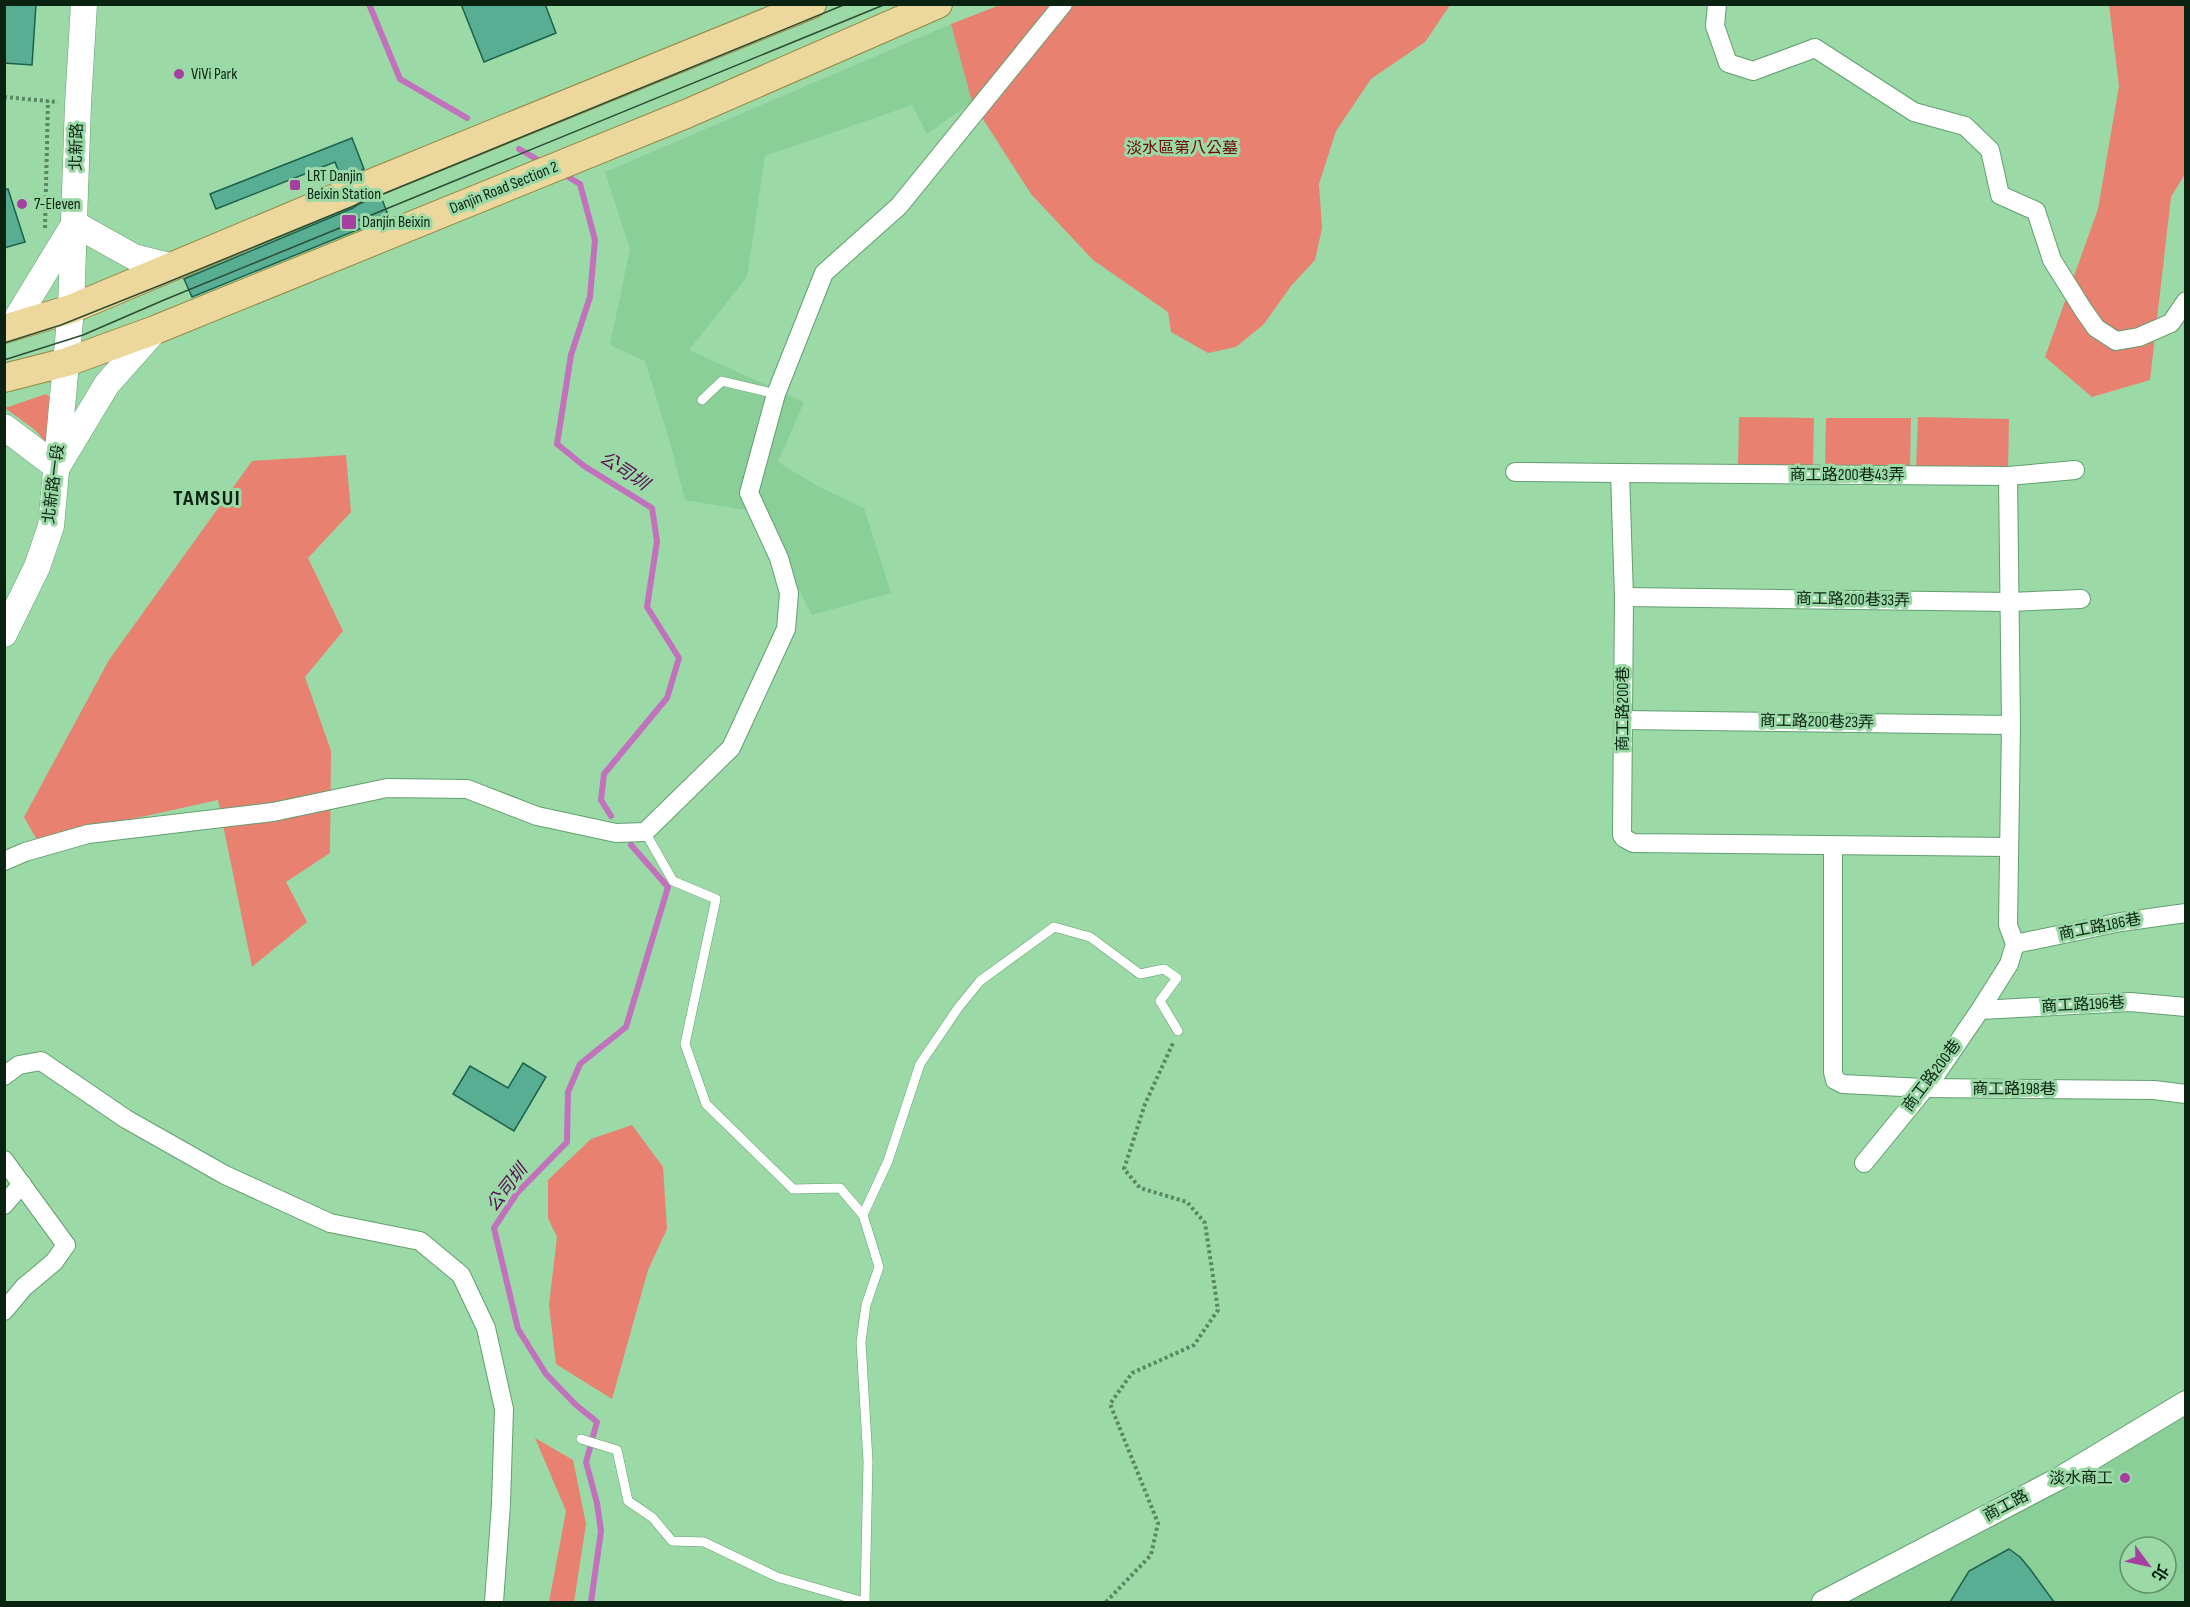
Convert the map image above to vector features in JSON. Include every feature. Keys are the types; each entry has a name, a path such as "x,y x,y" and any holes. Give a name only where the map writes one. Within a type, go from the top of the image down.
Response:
{"main road":[{"name":"北新路","path":"67,362 84,4"},
{"path":"8,327 71,309 358,188 812,4"},
{"name":"Danjin Road Section 2","path":"4,378 67,362 155,330 686,114 938,4"},
{"path":"8,327 75,224 134,257 170,266"},
{"path":"4,427 57,467 107,384 155,330"},
{"name":"北新路一段","path":"4,634 37,567 51,526 67,362"}],"street":[{"path":"4,861 25,852 88,834 273,812 387,788 467,789 537,816 616,833 645,832 731,748 786,629 789,593 779,558 749,493 776,394 824,273 899,206 1000,85 1063,4"},
{"path":"1717,4 1714,26 1728,63 1753,71 1815,48 1914,112 1965,126 1990,150 2000,195 2036,211 2052,260 2090,320 2106,335 2116,341 2139,337 2171,323 2186,301"},
{"name":"商工路200巷43弄","path":"1620,473 2008,476 2075,470"},
{"path":"1515,472 1620,473"},
{"name":"商工路200巷","path":"1620,473 1624,597 1622,835 1628,842 2008,847"},
{"path":"2008,476 2011,725 2008,926 2014,944"},
{"name":"商工路200巷33弄","path":"1624,597 2009,602 2081,599"},
{"name":"商工路200巷23弄","path":"1623,720 2011,725"},
{"name":"商工路198巷","path":"1833,846 1833,1072 1835,1080 1843,1084 1923,1088 2154,1090 2186,1094"},
{"name":"商工路186巷","path":"2014,944 2121,922 2186,913"},
{"name":"商工路200巷","path":"1864,1163 1935,1076 2009,964 2014,944"},
{"name":"商工路196巷","path":"1980,1010 2130,1002 2186,1007"},
{"path":"4,1076 19,1065 42,1061 126,1119 225,1175 330,1223 420,1241 461,1275 486,1328 504,1409 501,1504 494,1602"},
{"path":"4,1160 66,1245 54,1262 24,1287 4,1311"},
{"path":"4,1205 22,1184"},
{"name":"商工路","path":"1823,1602 2060,1478 2186,1401"}],"lane":[{"path":"702,400 722,381 776,394"},
{"path":"581,1439 617,1450 627,1502 653,1518 672,1541 704,1542 777,1577 864,1602 868,1461 861,1342 866,1305 879,1267 863,1215 840,1188 793,1189 706,1104 685,1044 716,899 673,881 645,832"},
{"path":"863,1215 888,1161 920,1064 958,1008 980,981 1054,927 1090,937 1140,974 1164,969 1177,978 1160,1001 1178,1031"}],"path":[{"path":"4,97 78,104"},
{"path":"44,239 48,101"},
{"path":"1106,1602 1151,1555 1158,1523 1110,1404 1132,1373 1194,1345 1218,1310 1205,1223 1187,1202 1140,1188 1124,1169 1145,1104 1178,1031"}],"shaded area":[{"path":"951,24 972,102 927,134 912,105 765,156 747,277 689,350 804,402 778,462 819,487 864,508 891,593 812,615 759,512 685,500 645,361 610,345 630,249 605,172"},
{"name":"淡水商工","path":"2185,1410 2185,1602 1844,1602"}],"green space":[{"name":"淡水區第八公墓","path":"1000,5 1052,5 978,96 1073,5 1450,5 1425,42 1371,79 1336,131 1319,184 1322,228 1315,260 1291,286 1264,324 1236,347 1208,353 1171,332 1168,312 1093,260 1031,194 972,102 951,24"},
{"path":"2109,5 2185,5 2185,174 2171,197 2150,380 2092,397 2045,357 2098,209 2119,86"},
{"path":"46,394 52,399 50,447 35,430 5,408"},
{"path":"1739,417 1814,418 1813,467 1738,466"},
{"path":"1918,417 2009,419 2008,469 1916,468"},
{"path":"1826,418 1911,418 1910,468 1825,467"},
{"path":"346,455 351,512 308,558 343,631 305,677 331,751 330,853 286,882 307,922 252,967 218,800 37,840 24,817 109,660 252,461"},
{"path":"632,1125 663,1167 667,1229 648,1270 612,1399 556,1364 549,1305 557,1237 548,1218 548,1180 591,1139"},
{"path":"535,1438 573,1460 586,1524 574,1602 549,1602 566,1511"}],"building":[{"path":"4,4 36,4 32,65 4,63"},
{"path":"461,4 545,4 556,33 484,62"},
{"path":"352,138 364,169 357,173 355,179 341,178 335,162 216,209 210,194"},
{"path":"8,189 25,242 4,248 4,190"},
{"path":"381,197 389,217 192,297 184,279 353,208 360,203 362,198 368,200"},
{"path":"523,1063 546,1077 514,1131 453,1094 470,1066 508,1088"},
{"path":"2009,1549 2020,1557 2054,1602 1950,1602 1969,1571"}],"waterway":[{"name":"公司圳","path":"369,4 400,79 467,118"},
{"name":"公司圳","path":"519,149 540,161"},
{"name":"公司圳","path":"565,175 580,184 595,240 590,297 571,355 557,444 584,466 652,508 657,541 647,607 679,658 667,698 604,774 601,800 611,816"},
{"name":"公司圳","path":"591,1602 601,1531 597,1503 586,1462 597,1422 576,1405 546,1374 518,1329 494,1228 517,1193 567,1142 568,1092 580,1064 626,1027 668,887 631,845"}],"tram line":[{"path":"4,343 61,325 161,285 846,4"},
{"path":"4,360 83,335 886,4"}],"place":[{"name":"ViVi Park","path":"179,74"},
{"name":"LRT Danjin Beixin Station","path":"295,185"},
{"name":"7-Eleven","path":"22,204"},
{"name":"Danjin Beixin","path":"349,222"},
{"name":"淡水商工","path":"2125,1478"}],"district":[{"name":"TAMSUI","path":"207,498"}]}
